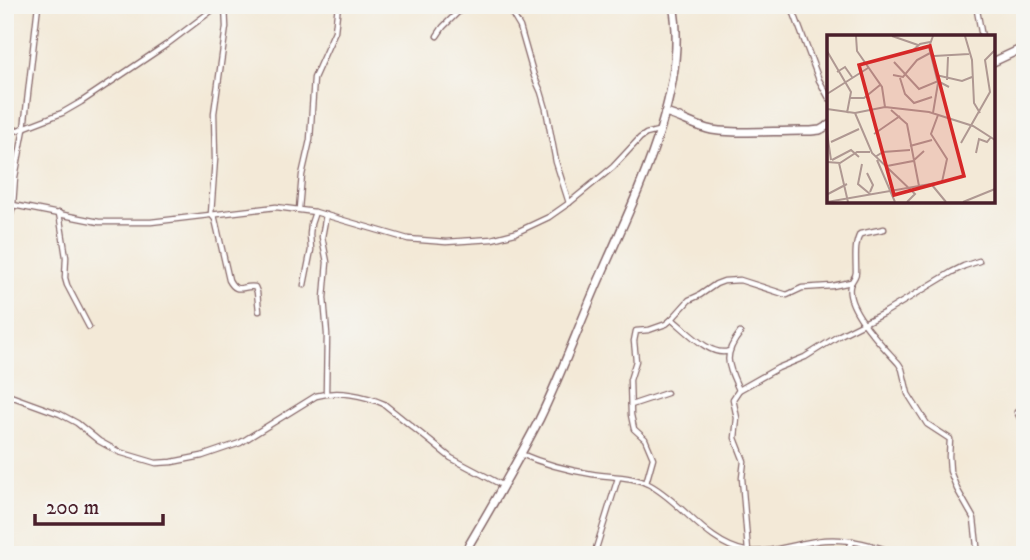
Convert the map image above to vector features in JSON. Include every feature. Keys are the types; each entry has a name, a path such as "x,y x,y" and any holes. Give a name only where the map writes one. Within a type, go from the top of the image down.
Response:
{"main road":[{"path":"463,555 550,396 630,208 666,113 677,53 673,5"},
{"path":"995,61 1025,47"},
{"path":"666,113 702,127 724,131 811,131 827,126"}],"street":[{"path":"5,239 24,129 38,5"},
{"path":"5,135 62,113 166,46 219,5"},
{"path":"225,5 226,27 214,113 215,159 211,214 215,219 229,280 235,288 255,287 259,311"},
{"path":"299,209 302,175 311,130 314,78 335,31 338,5"},
{"path":"437,36 465,5"},
{"path":"507,5 520,27 541,92 556,162 569,203"},
{"path":"791,5 827,94"},
{"path":"976,5 982,35"},
{"path":"13,205 99,222 151,222 276,207 315,212 408,239 446,242 492,240 550,217 613,167 640,138 659,131"},
{"path":"304,285 312,250 310,234 315,212"},
{"path":"59,213 66,257 65,278 89,327"},
{"path":"326,215 322,237 327,261 324,298 327,334 326,393"},
{"path":"884,229 865,232 857,238 856,274 850,286 852,301 864,324 899,364 908,394 927,424 950,439 950,471 974,519 978,555"},
{"path":"746,553 741,478 744,461 735,438 737,418 733,399 738,390 805,357 952,272 979,261"},
{"path":"646,483 653,458 645,439 634,429 631,405 630,380 636,361 636,331 660,327 672,319 685,303 724,281 740,280 785,295 802,288 851,282"},
{"path":"672,319 711,351 729,351"},
{"path":"738,390 727,359 732,343 740,333"},
{"path":"5,394 60,414 119,452 156,463 202,456 240,443 316,396 326,393 373,399 384,404 451,458 502,485"},
{"path":"631,405 667,393"},
{"path":"1017,412 1025,428"},
{"path":"520,453 558,468 646,483 668,497 711,535 746,553 824,540 862,542 902,555"},
{"path":"594,555 618,478"},
{"path":"845,555 853,541"},
{"path":"794,555 803,544"}]}
